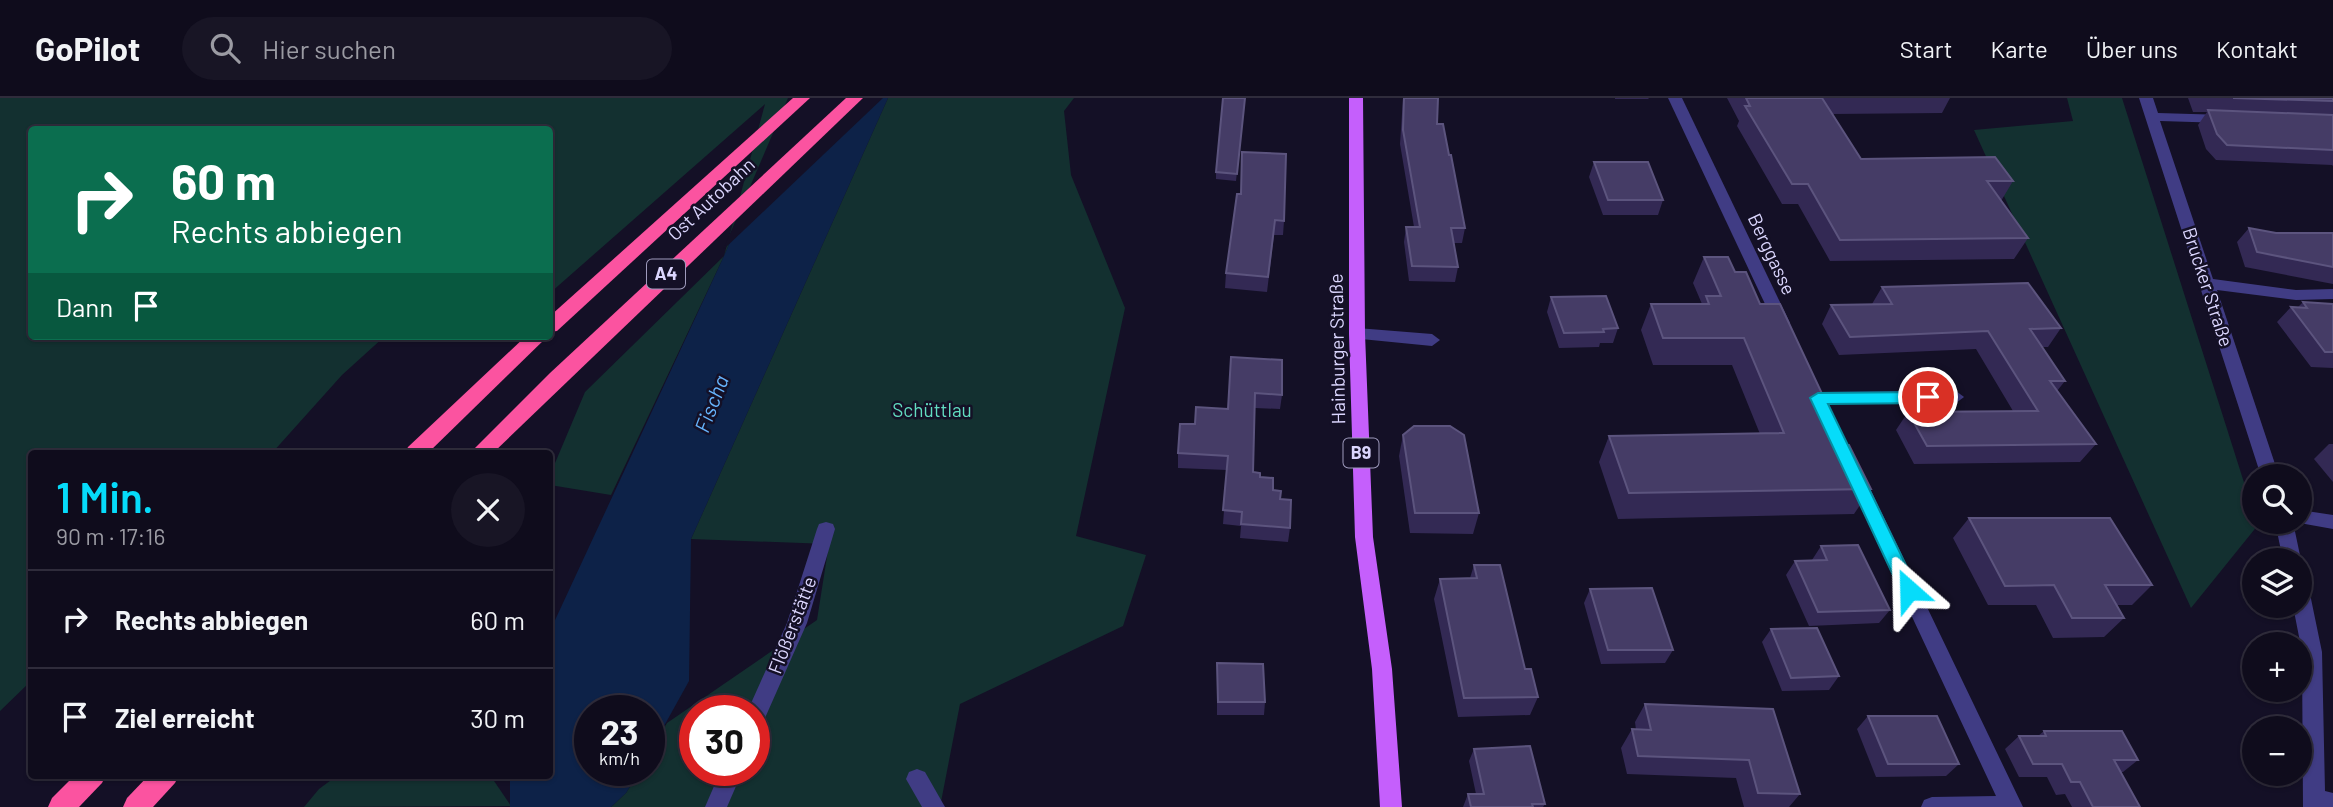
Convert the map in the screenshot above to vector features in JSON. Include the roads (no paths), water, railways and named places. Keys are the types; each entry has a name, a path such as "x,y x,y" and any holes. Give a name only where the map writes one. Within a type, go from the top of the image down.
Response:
{"highway":[{"name":"Ost Autobahn","path":"553,323 803,98"},
{"name":"Ost Autobahn","path":"483,450 855,98"},
{"path":"418,450 534,340"},
{"path":"61,807 89,779"},
{"path":"136,807 162,779"}],"main road":[{"name":"Hainburger Straße","path":"1356,98 1357,334 1364,537 1382,669 1391,807"}],"street":[{"name":"Berggasse","path":"1675,98 1788,336"},
{"name":"Brucker Straße","path":"2146,98 2266,464"},
{"path":"2152,117 2243,120"},
{"path":"2206,283 2296,295 2333,294"},
{"path":"1357,334 1432,340"},
{"path":"1818,398 1956,397"},
{"path":"1847,460 2011,806 1932,807"},
{"path":"2312,519 2333,522"},
{"name":"Flößerstätte","path":"765,695 797,623 826,529"},
{"path":"2305,618 2312,652 2320,803"},
{"path":"917,779 934,807"},
{"path":"716,807 725,786"}],"water":[{"name":"Fischa","path":"792,98 888,98 691,539 689,681 665,724 665,695 574,695 574,786 630,786 611,807 510,807 510,779 553,779 553,625 724,256"}],"park label":[{"name":"Schüttlau","path":"932,410"}]}
